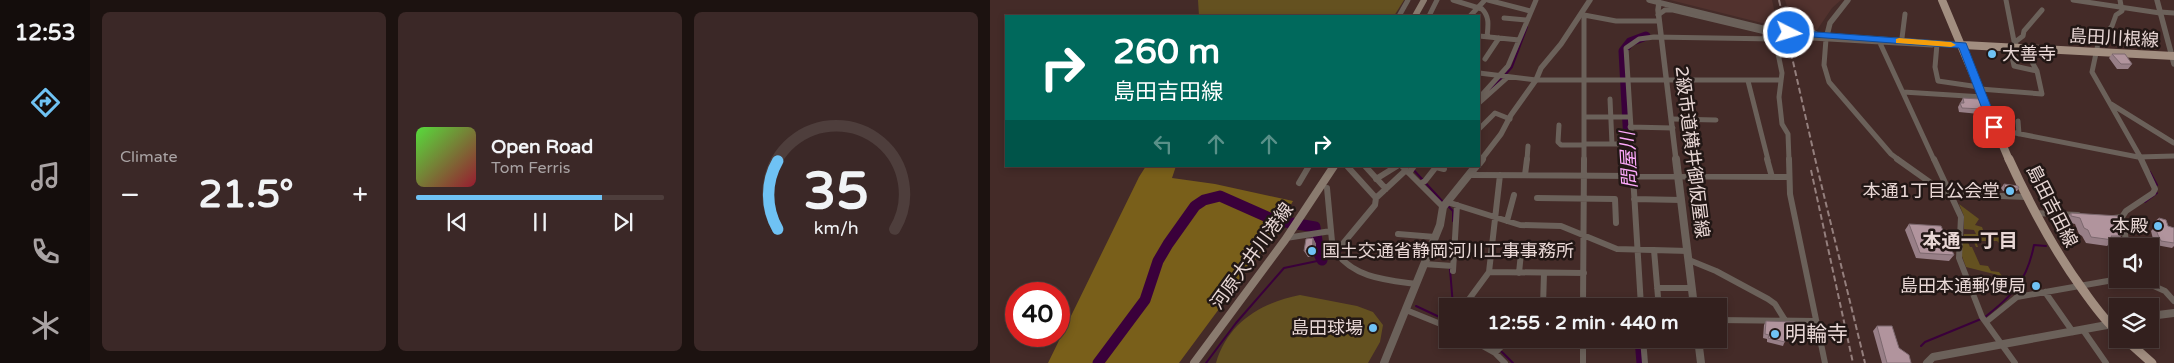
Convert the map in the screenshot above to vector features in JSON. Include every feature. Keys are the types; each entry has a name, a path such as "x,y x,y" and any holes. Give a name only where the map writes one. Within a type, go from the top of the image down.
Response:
{"main road":[{"path":"1416,15 1424,0"},
{"name":"島田吉田線","path":"1942,0 1963,45 1995,129 2026,197 2058,257 2078,286 2109,319"},
{"name":"島田川根線","path":"1963,45 2017,46 2173,56"},
{"name":"河原大井川港線","path":"1194,363 1286,238 1333,167"},
{"path":"2135,348 2152,363"}],"street":[{"path":"1400,15 1408,0"},
{"path":"1430,15 1437,0"},
{"path":"1453,0 1478,7 1488,15 1487,37"},
{"path":"1471,15 1487,0 1530,11"},
{"path":"1480,102 1508,66 1536,0"},
{"path":"1480,162 1501,134 1536,80 1541,68 1583,15 1590,0"},
{"path":"1649,0 1726,20 1784,32 1963,45"},
{"path":"1848,0 1842,6 1826,36 1824,73 1826,80 1832,88 1891,154 1952,197 2026,197"},
{"path":"2006,0 2017,46 2014,66 2037,71"},
{"path":"2073,0 2174,13"},
{"path":"2120,0 2122,11 2116,15 2112,26 2098,44 2092,67 2093,75 2111,104 2155,189 2153,193 2126,211 2122,217 2126,238"},
{"path":"2156,0 2174,64"},
{"path":"1659,3 1773,29 1782,73 1779,97 1782,124 1788,134 1790,194 1825,363"},
{"name":"2級市道横井御仮屋線","path":"1659,3 1661,36 1693,298"},
{"path":"1583,15 1616,21 1659,18 1665,10 1673,10 1774,36"},
{"path":"2017,46 2024,31 2042,10"},
{"path":"1902,38 1905,14"},
{"path":"1583,15 1583,298"},
{"path":"1504,18 1526,20"},
{"path":"1937,44 1880,43 1826,36 1798,26 1798,31 1808,37 1826,36 1902,38 1937,44"},
{"path":"1480,36 1518,40"},
{"path":"1640,298 1625,51 1629,44 1644,38 1661,36 1774,36"},
{"path":"1486,59 1499,38"},
{"path":"1880,43 1961,218 1959,258 1982,317 2015,363"},
{"path":"1937,44 1935,67 1938,81 1981,91"},
{"path":"1903,92 1981,91 2042,94 2037,71 2017,46"},
{"path":"1480,73 1536,80 1781,80"},
{"path":"1480,97 1507,77"},
{"path":"1748,80 1772,177"},
{"path":"1610,99 1612,144"},
{"path":"2111,104 2174,143"},
{"path":"1480,132 1495,113 1510,118"},
{"path":"1584,117 1629,117"},
{"path":"1672,119 1716,120"},
{"path":"2018,121 2019,134"},
{"path":"1559,125 1558,142 1561,145 1631,144"},
{"path":"1630,127 1672,128"},
{"path":"1995,129 2140,158 2174,156"},
{"path":"1525,175 1528,146"},
{"path":"1299,183 1308,167"},
{"path":"1349,167 1376,198"},
{"path":"1365,167 1386,189"},
{"path":"1376,179 1395,167"},
{"path":"1420,184 1425,181 1436,167 1444,169"},
{"path":"1384,363 1440,225 1445,205 1475,167"},
{"path":"1336,252 1374,204 1376,198 1405,170 1445,205 1457,205 1520,225 1561,226 1616,249 1688,250"},
{"path":"1470,175 1789,177"},
{"path":"1470,298 1489,272 1500,175"},
{"path":"1327,188 1333,252 1336,252 1338,257 1360,274 1416,284"},
{"path":"1507,221 1514,195"},
{"path":"1537,198 1615,200 1616,223"},
{"path":"1634,199 1681,200"},
{"path":"1424,264 1453,269 1457,205"},
{"path":"2035,213 2088,216"},
{"path":"2105,218 2122,217"},
{"path":"1286,238 1331,231"},
{"path":"1398,234 1435,237"},
{"path":"1654,250 1658,297"},
{"path":"1519,273 1521,253"},
{"path":"1689,260 1716,271 1768,299 1775,304 1786,320"},
{"path":"1489,272 1584,273"},
{"path":"1543,298 1544,273"},
{"path":"1986,322 2017,297 2109,281"},
{"path":"1657,288 1692,288"},
{"path":"2158,288 2165,291 2174,302"},
{"path":"2045,292 2072,332"},
{"path":"1406,310 1439,323"},
{"path":"2159,315 2174,313"},
{"path":"1727,320 1815,321"},
{"path":"1927,363 1933,357 2109,325"},
{"path":"2083,330 2106,363"},
{"path":"1486,348 1495,353 1505,363"},
{"path":"1495,353 1500,348"},
{"path":"1583,348 1583,363"},
{"path":"1644,348 1645,363"},
{"path":"1699,348 1701,363"}],"shaded area":[{"path":"1198,0 1404,0 1395,15 1199,15"},
{"path":"1670,0 1772,0 1778,27"},
{"path":"1785,0 1841,0 1832,8 1817,30 1794,31"},
{"path":"1145,167 1176,167 1172,178 1215,184 1293,201 1273,236 1179,363 1048,363 1056,347 1070,347 1070,318"},
{"path":"1959,204 1979,219 1975,225 1982,227 1985,235 2000,235 2011,244 1999,243 1997,241 1976,241 1978,247 1976,247 1973,240 1967,240 1980,265 1988,266 1991,271 1999,272 2002,276 1966,267 1960,251 1964,234 1976,234 1974,230 1964,229 1964,216"},
{"path":"1300,295 1357,306 1373,312 1383,325 1380,342 1368,363 1216,363 1221,349 1229,336 1248,317 1272,303"}],"building":[{"path":"2112,54 2125,54 2132,64 2121,64"},
{"path":"1963,98 1979,99 1984,106 1982,109 1962,108 1960,103 1964,103"},
{"path":"2004,184 2018,186 2019,188 2005,188"},
{"path":"2071,213 2119,216 2127,231 2118,230 2120,236 2111,236 2112,238 2109,239 2091,237 2088,230 2084,228 2080,218 2071,216"},
{"path":"2159,218 2166,220 2168,226 2174,228 2174,243 2161,241 2155,227 2162,228"},
{"path":"1909,224 1941,226 1954,255 1920,253"},
{"path":"1313,238 1312,250 1304,251 1306,239"},
{"name":"明輪寺","path":"1766,321 1796,322 1796,330 1788,329 1788,335 1785,335 1785,342 1768,338 1769,335 1765,334"},
{"path":"1877,326 1892,326 1899,348 1909,355 1911,363 1887,363"}],"waterway":[{"path":"1505,75 1512,67 1527,27"},
{"name":"問屋川","path":"1629,160 1623,51 1630,42 1646,36"},
{"path":"1489,90 1502,78"},
{"name":"問屋川","path":"1629,159 1630,170"},
{"path":"1411,167 1444,203"},
{"path":"2150,172 2157,185"},
{"path":"2145,202 2157,193"},
{"path":"1098,363 1145,300 1158,261 1168,244 1195,206 1204,200 1220,196 1274,220 1315,227 1319,254 1322,260"},
{"path":"1448,206 1453,211 1453,221"},
{"path":"1985,317 2011,294 2023,278 2034,245 2046,246"},
{"path":"1339,253 1345,246"},
{"path":"1206,363 1236,323 1284,268 1322,260 1334,255"},
{"path":"1450,269 1452,298"},
{"path":"1416,306 1439,317"},
{"path":"1921,346 1925,342 1981,319"},
{"path":"1495,348 1513,363"},
{"name":"問屋川","path":"1641,348 1642,363"}],"railway":[{"path":"1779,0 1817,167 1865,363"},
{"path":"1811,170 1853,363"}],"slow traffic":[{"path":"1899,41 1951,45"}],"place":[{"name":"大善寺","path":"1992,54"},
{"name":"本通1丁目公会堂","path":"2010,191"},
{"name":"本殿","path":"2158,226"},
{"name":"国土交通省静岡河川工事事務所","path":"1312,251"},
{"name":"島田本通郵便局","path":"2036,286"},
{"name":"島田球場","path":"1373,328"},
{"name":"明輪寺","path":"1775,334"}],"district":[{"name":"本通一丁目","path":"1970,241"}],"route":[{"path":"1789,33 1963,45 1994,127"}]}
